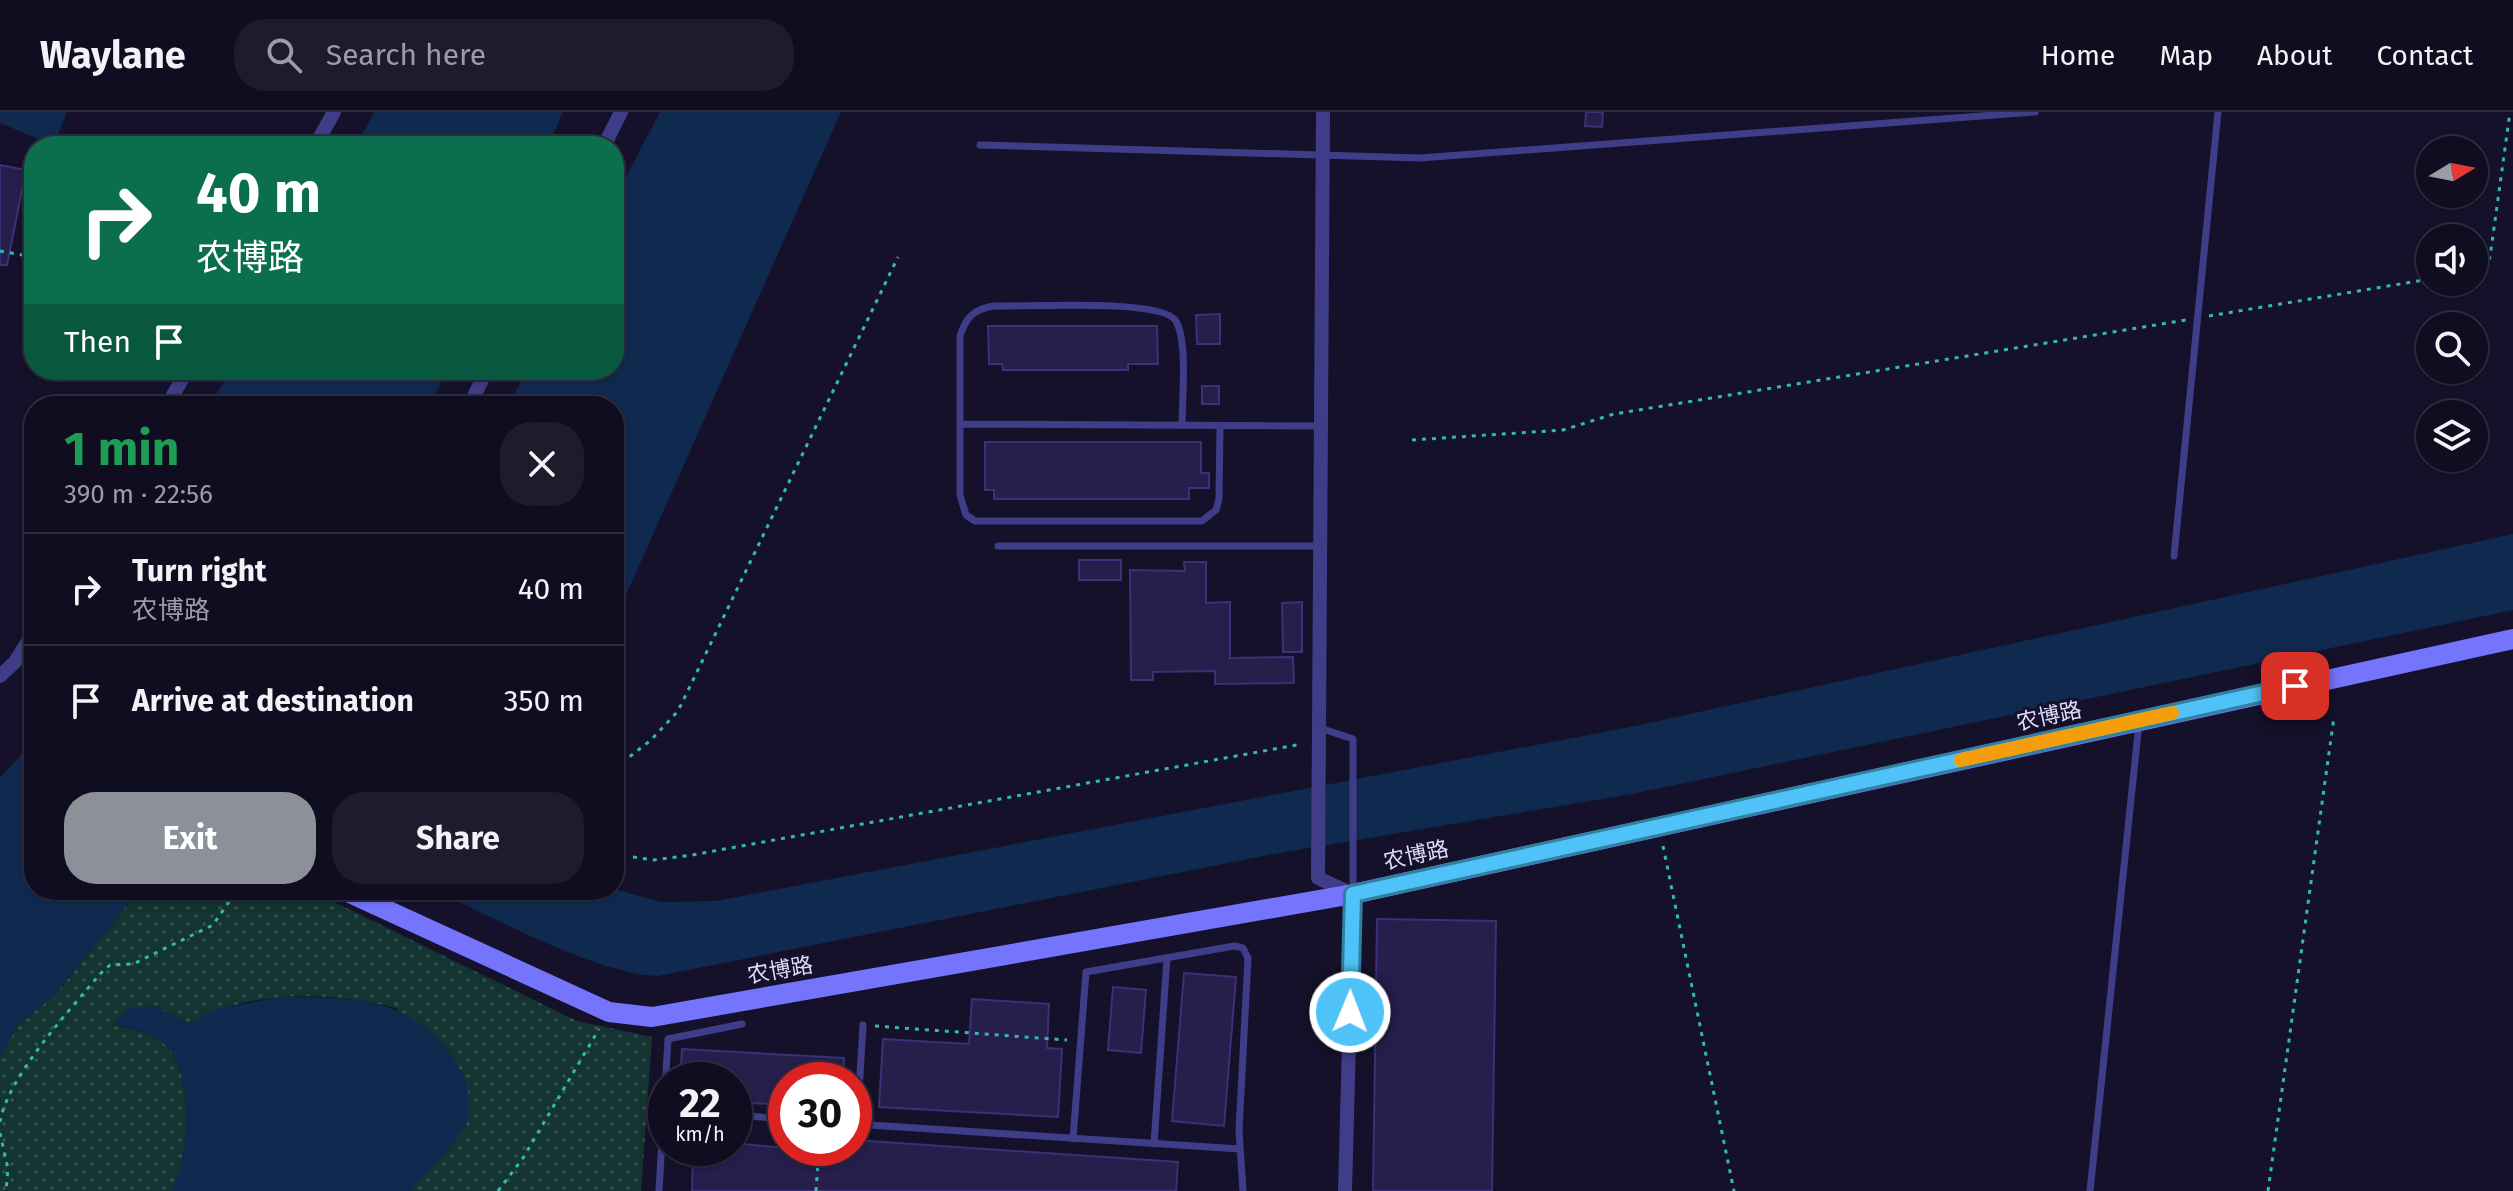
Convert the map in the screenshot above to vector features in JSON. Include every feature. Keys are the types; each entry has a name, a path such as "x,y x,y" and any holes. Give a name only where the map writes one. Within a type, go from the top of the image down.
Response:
{"street":[{"path":"321,136 334,112"},
{"path":"609,136 621,112"},
{"path":"1323,112 1318,878 1353,894 1345,1191"},
{"name":"农博路","path":"365,900 609,1012 652,1017 1353,894 2513,639"},
{"path":"0,676 24,648"}],"lane":[{"path":"980,145 1420,158 2035,112"},
{"path":"2174,556 2218,112"},
{"path":"1182,425 1181,345 1177,322 1170,314 1145,307 994,306 972,313 960,336 962,506 966,515 986,523 1202,521 1216,510 1219,499 1220,426"},
{"path":"960,424 1320,426"},
{"path":"998,546 1319,546"},
{"path":"2090,1191 2140,720"},
{"path":"1318,734 1353,739 1353,894"},
{"path":"1073,1139 1086,972 1234,946 1243,948 1248,958 1240,1149 1243,1191"},
{"path":"1154,1144 1167,958"},
{"path":"667,1062 668,1039 742,1024"},
{"path":"860,1062 863,1025"},
{"path":"872,1125 1240,1149"},
{"path":"659,1191 661,1166"}],"path":[{"path":"2488,261 2510,112"},
{"path":"0,251 24,255"},
{"path":"624,761 664,728 684,701 898,257"},
{"path":"1412,440 1563,430 1614,414 2416,281"},
{"path":"2268,1191 2334,717"},
{"path":"633,857 654,860 692,855 1318,734"},
{"path":"1659,826 1734,1191"},
{"path":"0,1122 3,1108 39,1048 100,974 110,965 133,964 213,925 230,900"},
{"path":"498,1191 523,1158 609,1012"},
{"path":"863,1025 1081,1041"},
{"path":"0,1133 8,1169 6,1191"},
{"path":"816,1191 818,1166"}],"green space":[{"path":"131,900 330,900 577,1021 652,1037 641,1191 411,1191 467,1123 396,1008 344,998 290,996 237,1004 189,1024 154,1006 114,1024 159,1040 170,1050 178,1065 187,1120 183,1158 172,1191 0,1191 0,1057 18,1025 55,995"}],"water":[{"path":"0,112 67,112 58,136 31,136 0,123"},
{"path":"374,112 563,112 552,136 361,136"},
{"path":"660,112 841,112 624,600 624,396 513,396 522,380 624,380 624,181"},
{"path":"225,380 443,380 434,396 215,396"},
{"path":"2513,534 2513,610 1632,794 1273,854 658,976 605,966 575,955 454,900 624,900 624,892 661,902 716,901 1635,726"},
{"path":"24,750 24,900 131,900 55,995 18,1025 0,1057 0,778"},
{"path":"279,997 334,998 383,1006 426,1028 445,1046 466,1083 468,1118 456,1140 411,1191 172,1191 183,1158 187,1120 178,1065 170,1050 159,1040 114,1024 126,1009 154,1006 189,1024 213,1010"}],"building":[{"path":"1586,112 1603,112 1602,127 1585,126"},
{"path":"0,165 24,170 24,180 7,265 0,265"},
{"path":"1220,314 1220,344 1197,344 1196,315"},
{"path":"988,326 1157,326 1158,364 1128,364 1128,370 1003,370 1002,364 989,364"},
{"path":"1202,386 1219,386 1219,404 1202,404"},
{"path":"985,442 1201,442 1201,473 1209,473 1209,488 1189,488 1189,499 994,499 994,490 985,490"},
{"path":"1079,560 1121,560 1121,580 1079,580"},
{"path":"1184,562 1206,562 1206,603 1230,602 1230,658 1293,657 1294,683 1215,684 1215,671 1153,672 1153,680 1131,680 1130,570 1185,571"},
{"path":"1302,602 1302,652 1283,652 1282,603"},
{"path":"1377,919 1496,921 1492,1191 1373,1191"},
{"path":"1184,973 1236,977 1224,1126 1172,1121"},
{"path":"1113,987 1146,990 1141,1053 1108,1050"},
{"path":"972,999 1049,1004 1047,1048 1062,1049 1058,1117 879,1107 883,1039 969,1044"},
{"path":"682,1049 844,1058 844,1062 768,1062 768,1104 752,1103 752,1062 681,1062"},
{"path":"872,1141 1178,1162 1176,1191 692,1191 693,1166 752,1166 752,1145 768,1146 768,1166 872,1166"}],"slow traffic":[{"path":"1961,760 2172,713"}],"route":[{"path":"1350,1012 1353,894 2295,686"}]}
